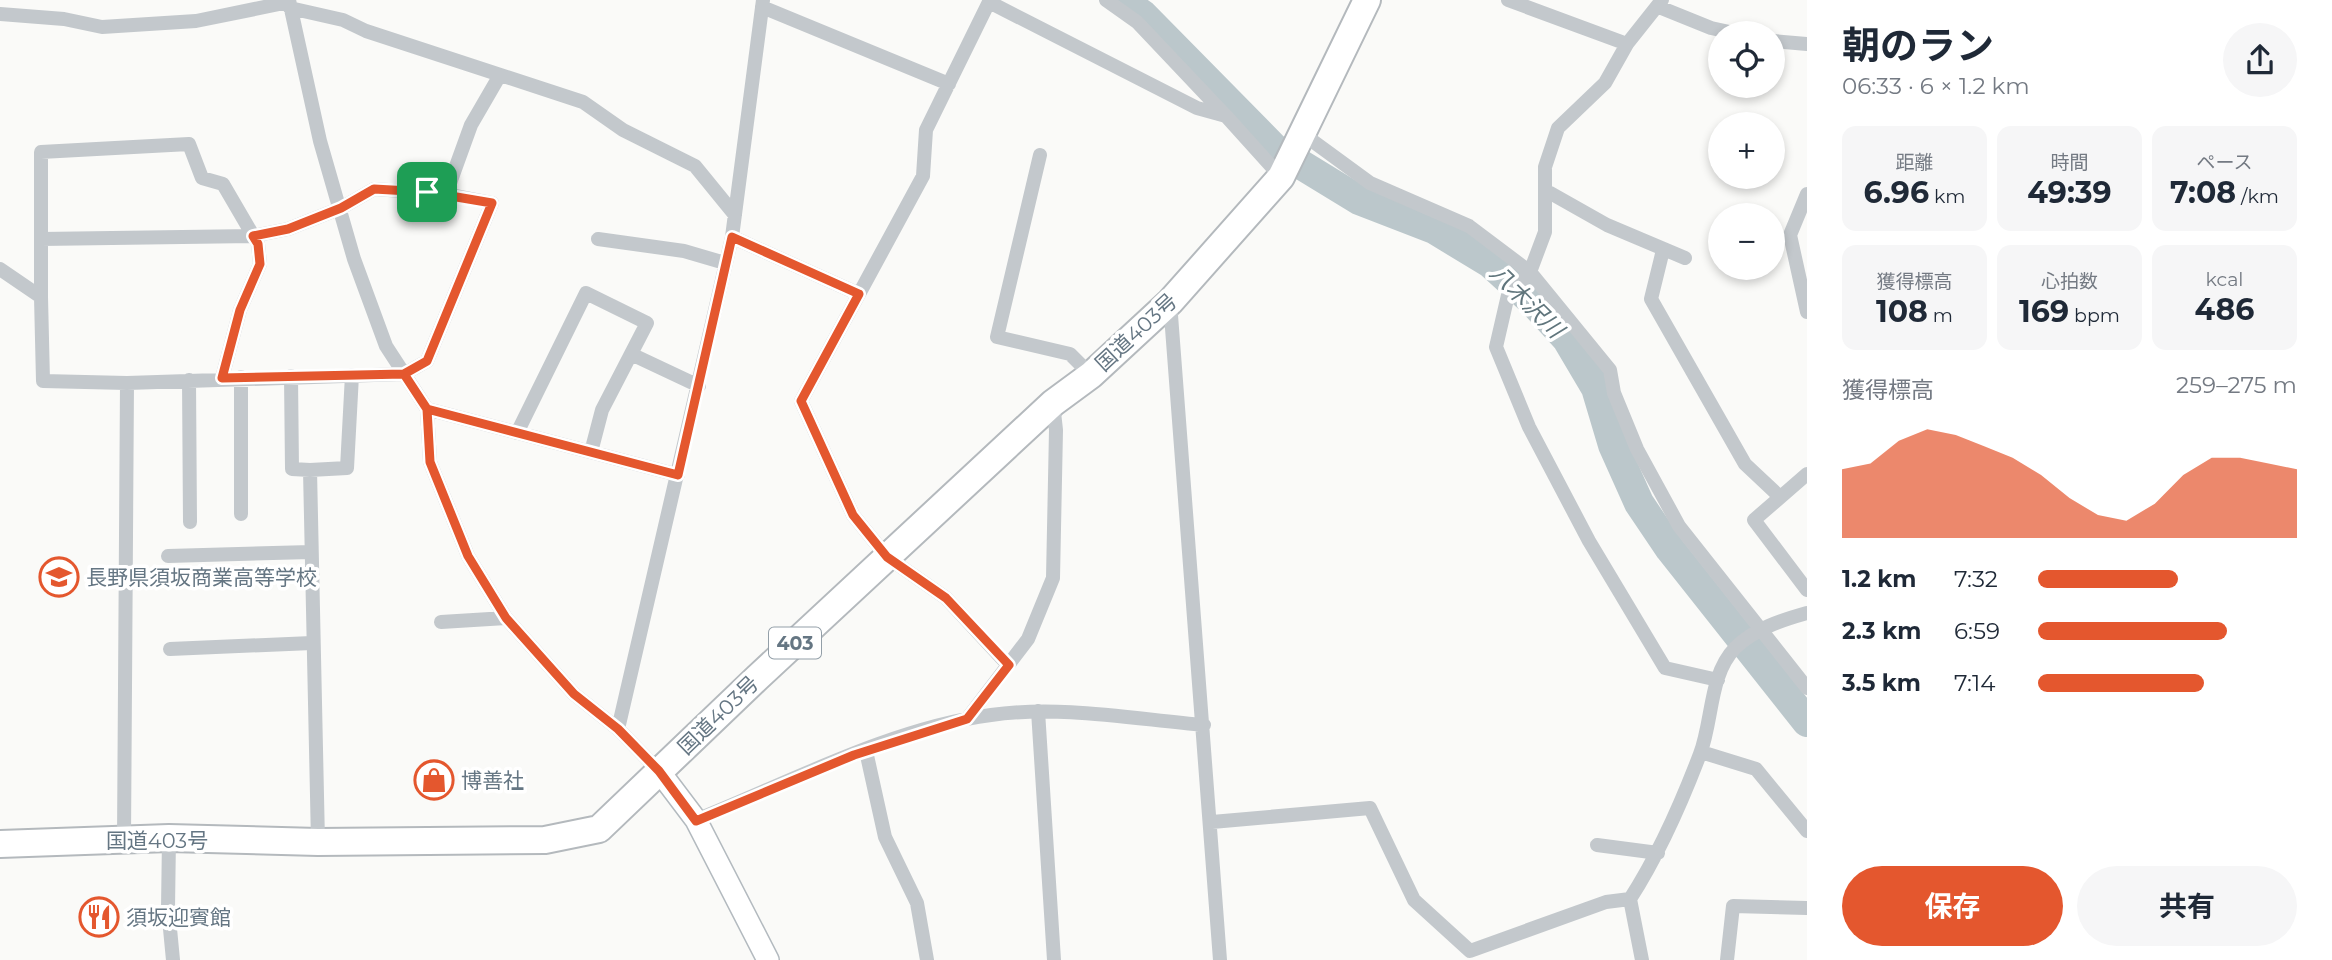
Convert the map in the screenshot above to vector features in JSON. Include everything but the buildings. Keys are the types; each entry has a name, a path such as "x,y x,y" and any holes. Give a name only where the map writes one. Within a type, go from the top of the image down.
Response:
{"highway":[{"name":"国道403号","path":"0,844 169,838 318,842 545,840 600,830 659,771 1053,403 1091,375 1170,302 1281,177 1367,0"}],"main road":[{"path":"659,771 696,821 768,960"}],"street":[{"path":"1106,0 1137,22 1281,177"},
{"path":"1507,0 1628,44"},
{"path":"1009,665 946,598 887,557 853,515 801,401 923,177 926,130 988,1 1197,108 1226,116"},
{"path":"289,3 320,141 354,259 386,346 427,409 430,462 468,556 506,618 574,694 618,729 659,771"},
{"path":"0,13 64,19 102,27 196,22 289,3 583,102 624,130 695,166 735,215"},
{"path":"1708,26 1661,3 1628,44 1605,83 1559,128 1545,167 1545,232 1530,272 1508,295 1496,347 1529,427 1589,541 1665,668 1718,680"},
{"path":"618,729 732,237 763,4 948,84"},
{"path":"1785,42 1807,44"},
{"path":"446,194 471,125 500,75"},
{"path":"1303,134 1370,183 1469,226 1530,272 1610,370 1614,393 1637,449 1679,526 1759,631 1807,688"},
{"path":"41,239 253,236 288,229 341,208 374,189 446,194 492,203 427,361 404,374 241,377 189,380 127,383 43,381 41,297 41,239 41,152 189,144 202,178 223,184 253,236 258,244 260,264 240,310 222,378"},
{"path":"1040,155 997,337 1070,354 1091,375"},
{"path":"1545,190 1607,225 1685,258"},
{"path":"1807,194 1790,235 1803,272 1807,312"},
{"path":"732,237 859,294"},
{"path":"598,239 684,251 724,263"},
{"path":"1663,250 1651,299 1745,464 1779,496"},
{"path":"0,270 41,297"},
{"path":"517,433 586,293 647,323 602,410 591,452"},
{"path":"1170,302 1212,822 1220,960"},
{"path":"631,354 699,386"},
{"path":"291,376 292,469 310,470 347,468 352,375"},
{"path":"240,514 241,377"},
{"path":"189,380 190,522"},
{"path":"124,839 127,383"},
{"path":"967,719 1028,639 1053,578 1056,430 1053,403"},
{"path":"427,409 678,475"},
{"path":"310,470 318,842"},
{"path":"1807,474 1754,520 1807,590"},
{"path":"168,556 311,552"},
{"path":"1642,960 1630,899 1658,853 1701,752 1718,680 1726,660 1736,647 1759,631 1807,613"},
{"path":"441,622 506,618"},
{"path":"170,649 312,643"},
{"path":"696,821 866,751 967,719 1038,711 1204,725"},
{"path":"1038,711 1054,960"},
{"path":"866,751 885,837 918,903 927,960"},
{"path":"1701,752 1756,769 1807,831"},
{"path":"1212,822 1370,808 1414,900 1469,955 1606,902 1630,899"},
{"path":"169,838 168,908 173,960"},
{"path":"1597,845 1658,853"},
{"path":"1727,960 1733,906 1807,908"}],"waterway":[{"name":"八木沢川","path":"1122,0 1143,15 1274,148 1359,200 1434,229 1490,263 1533,302 1567,339 1596,388 1613,445 1639,503 1670,549 1807,722"}],"place":[{"name":"長野県須坂商業高等学校","path":"59,577"},
{"name":"博善社","path":"434,780"},
{"name":"須坂迎賓館","path":"99,917"}],"route":[{"path":"427,192 374,189 341,208 288,229 253,236 258,244 260,264 240,310 222,378 404,374 427,409 430,462 468,556 506,618 574,694 618,729 659,771 696,821 854,755 952,721 967,719 1009,665 946,598 887,557 853,515 801,401 859,294 732,237 678,475 427,409 414,388 404,374 427,361 492,203 427,192"}]}
